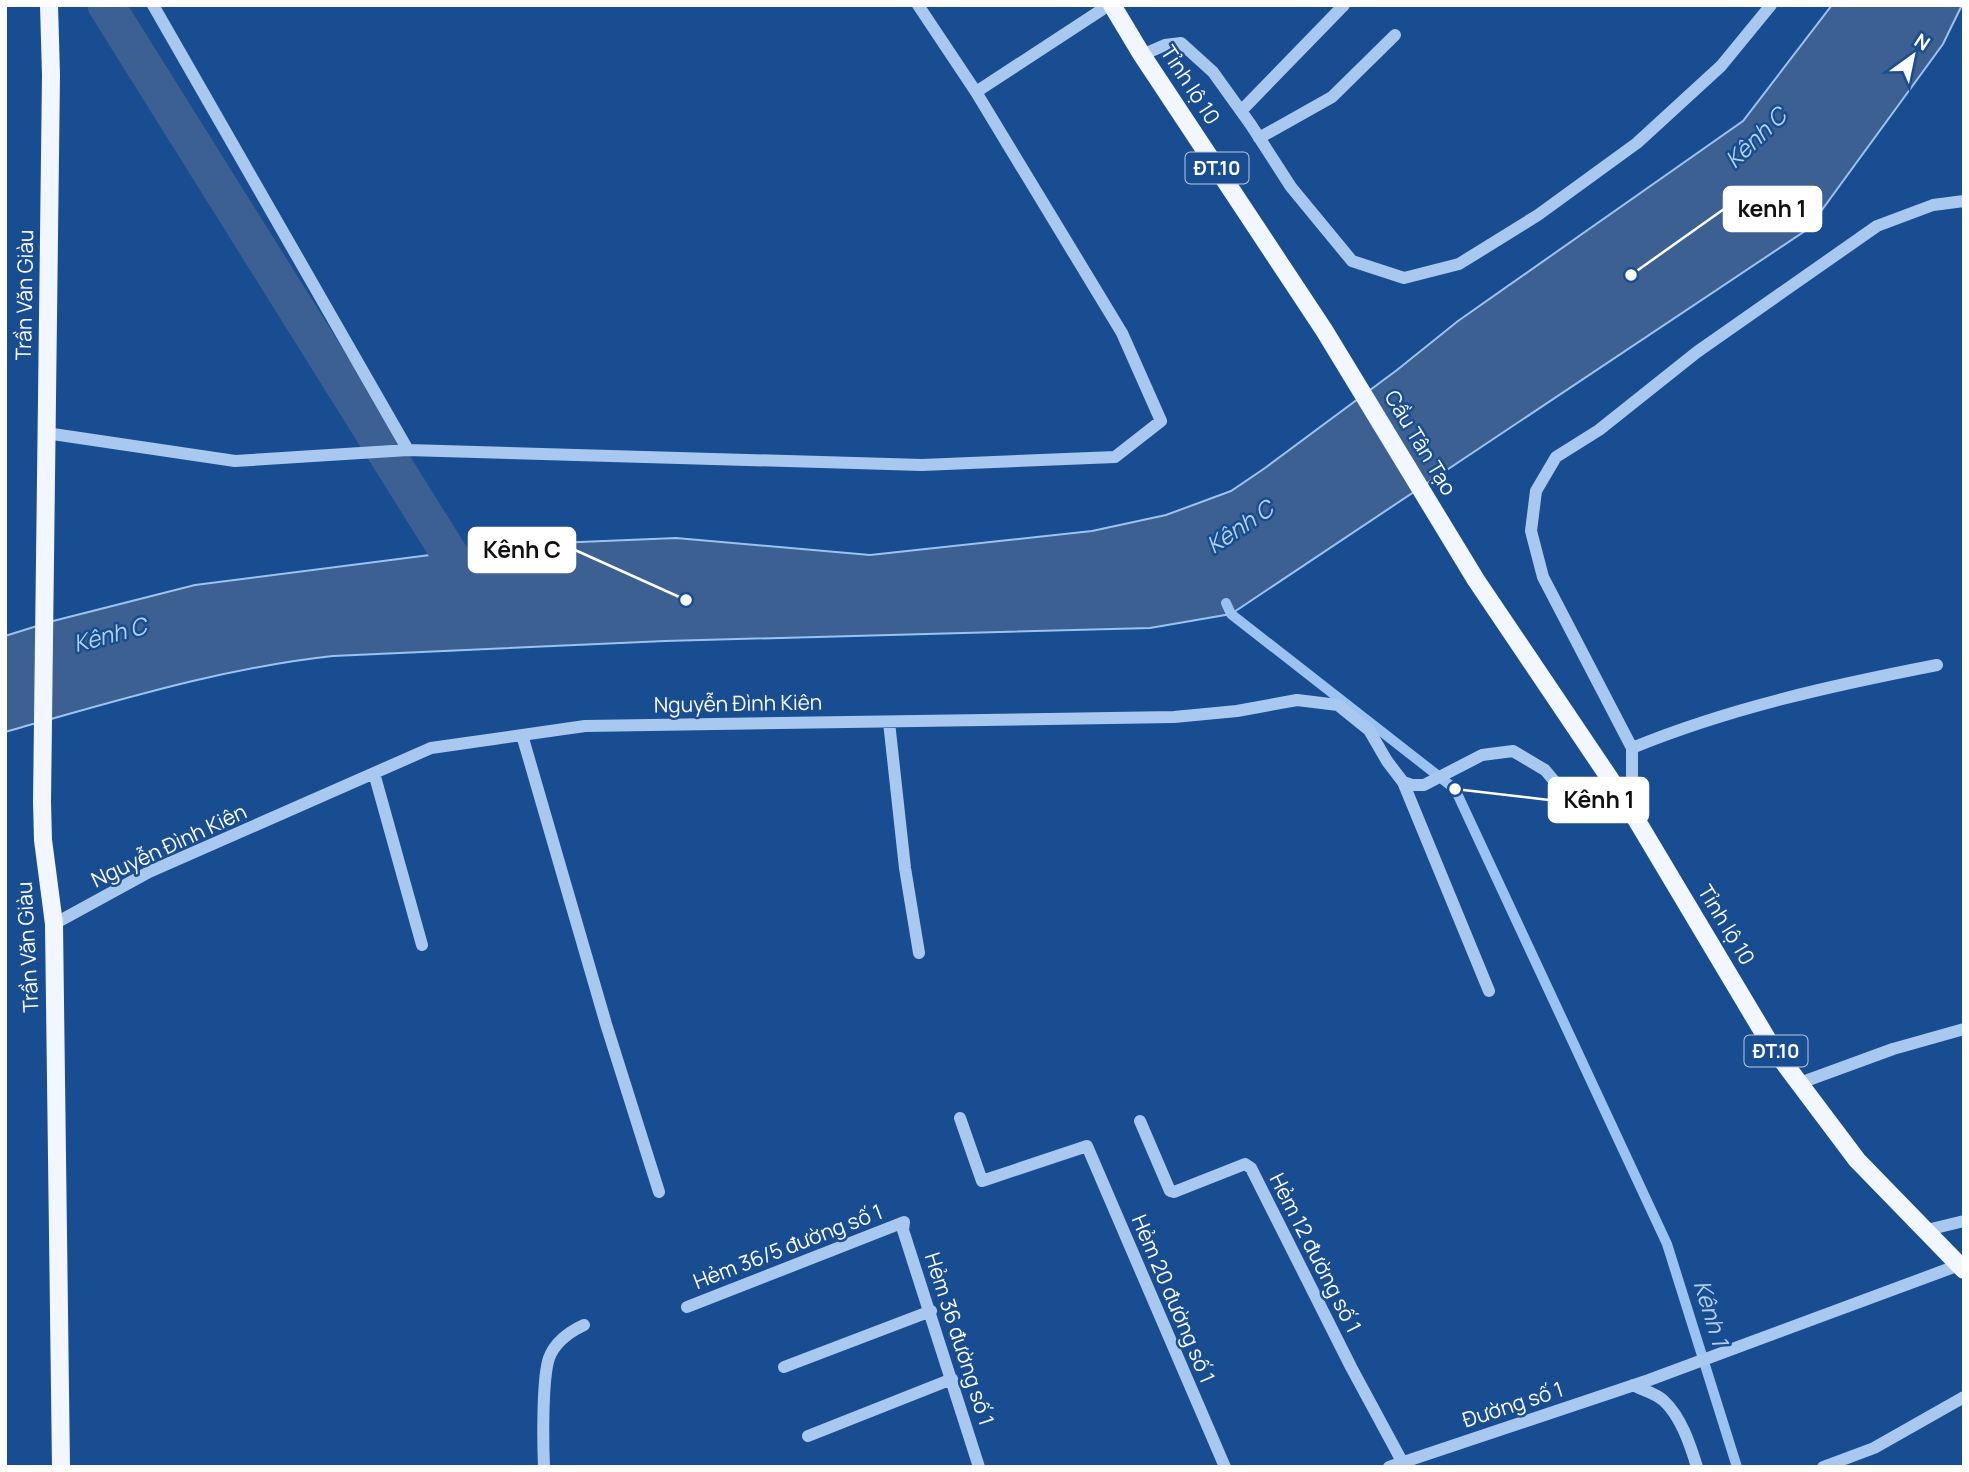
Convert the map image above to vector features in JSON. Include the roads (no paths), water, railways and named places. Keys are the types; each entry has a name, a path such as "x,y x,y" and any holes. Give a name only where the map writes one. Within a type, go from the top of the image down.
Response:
{"main road":[{"name":"Trần Văn Giàu","path":"48,5 51,75 43,840 54,924 61,1467"},
{"name":"Tỉnh lộ 10","path":"1111,5 1324,330"},
{"name":"Cầu Tân Tạo","path":"1324,330 1476,580"},
{"name":"Tỉnh lộ 10","path":"1476,580 1627,804 1772,1047 1857,1160 1961,1268"}],"street":[{"path":"153,5 408,450"},
{"path":"46,433 235,461 311,454 408,450 922,465 1115,457 1161,421 1122,333 976,92 918,5"},
{"path":"976,92 1111,5"},
{"path":"1241,111 1344,5"},
{"path":"1142,55 1165,45 1181,43 1213,72 1292,187 1352,261 1404,278 1459,264 1538,215 1637,142 1721,66 1771,5"},
{"path":"1259,138 1332,97 1395,34"},
{"path":"1403,782 1424,785 1482,755 1513,751 1545,770 1571,801 1608,807 1627,804 1632,794 1632,748 1543,577 1531,530 1536,491 1556,457 1599,430 1697,352 1877,226 1933,205 1964,201"},
{"path":"1632,748 1684,727 1759,706 1937,665"},
{"name":"Nguyễn Đình Kiên","path":"54,924 149,872 431,748 585,726 1174,717 1237,711 1297,700 1338,705 1369,730 1403,782 1489,990"},
{"path":"889,722 905,868 919,953"},
{"path":"522,735 606,1024 659,1192"},
{"path":"374,773 422,945"},
{"path":"1800,1083 1893,1049 1964,1029"},
{"name":"Hẻm 20 đường số 1","path":"960,1118 982,1181 1087,1146 1225,1467"},
{"name":"Hẻm 12 đường số 1","path":"1140,1121 1170,1191 1174,1192 1245,1164 1251,1168 1403,1464"},
{"path":"1927,1230 1964,1221"},
{"name":"Hẻm 36/5 đường số 1","path":"687,1307 904,1222"},
{"name":"Hẻm 36 đường số 1","path":"904,1222 903,1230 979,1467"},
{"name":"Đường số 1","path":"1389,1467 1649,1380 1961,1268"},
{"path":"784,1367 931,1311"},
{"path":"544,1467 549,1357 566,1334 584,1325"},
{"path":"808,1436 952,1379"},
{"path":"1633,1385 1662,1399 1674,1413 1691,1446 1697,1467"},
{"path":"1823,1467 1874,1448 1964,1397"}],"water":[{"path":"1832,5 1962,5 1943,44 1808,229 1231,614 1150,628 665,641 333,656 208,677 5,732 5,636 195,585 508,545 676,538 870,555 1092,531 1166,515 1231,491 1397,370 1458,321 1743,121"}],"waterway":[{"path":"106,5 475,595"},
{"name":"Kênh 1","path":"1226,603 1231,614 1455,789 1667,1244 1737,1467"}],"place":[{"name":"kenh 1","path":"1631,275"},
{"name":"Kênh C","path":"686,600"},
{"name":"Kênh 1","path":"1455,789"}]}
